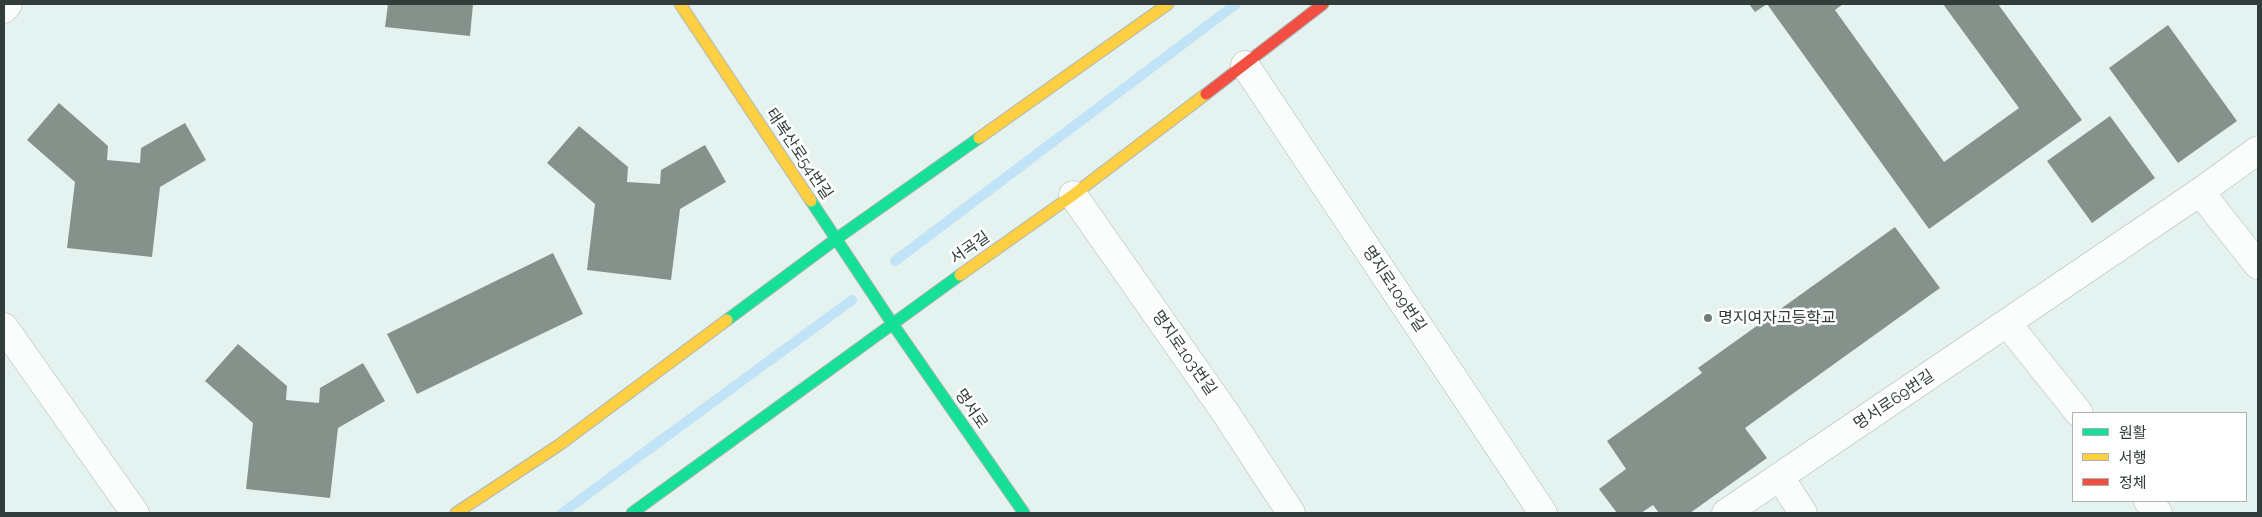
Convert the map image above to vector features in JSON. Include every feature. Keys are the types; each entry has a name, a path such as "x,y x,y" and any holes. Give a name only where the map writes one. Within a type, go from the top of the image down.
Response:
{"street":[{"path":"4,9 8,4"},
{"name":"태복산로54번길","path":"680,4 892,323"},
{"path":"456,513 559,445 836,239 1168,4"},
{"name":"서곡길","path":"632,513 892,323 1073,195 1323,4"},
{"name":"명지로109번길","path":"1245,65 1543,513"},
{"name":"명서로69번길","path":"1726,513 2200,192 2258,150"},
{"path":"2200,192 2258,265"},
{"name":"명지로103번길","path":"1073,195 1225,412 1291,513"},
{"name":"명서로","path":"892,323 1024,513"},
{"path":"2007,323 2078,412"},
{"path":"4,326 135,513"},
{"path":"1780,477 1803,513"},
{"path":"2149,502 2158,513"}],"building":[{"path":"388,4 473,4 470,36 385,27"},
{"path":"1749,4 1767,4 1755,12"},
{"path":"1767,4 1843,4 1835,10 1944,162 2019,108 1943,4 1998,4 2082,120 1929,229"},
{"path":"2168,25 2237,121 2178,163 2109,68"},
{"path":"59,103 108,146 107,160 140,163 141,148 185,123 206,160 160,187 152,257 67,248 75,182 27,140"},
{"path":"2110,116 2155,178 2092,223 2047,161"},
{"path":"579,126 628,167 627,182 660,184 661,170 705,145 726,182 680,209 671,280 587,270 595,204 547,163"},
{"path":"1895,227 1940,288 1745,428 1767,458 1690,513 1659,513 1653,505 1641,513 1617,513 1599,489 1626,469 1607,441 1702,373 1698,368"},
{"path":"553,253 583,314 417,394 387,334"},
{"path":"238,344 287,386 286,400 319,403 320,388 363,363 385,401 338,428 330,498 246,489 253,423 205,381"}],"waterway":[{"path":"895,261 1236,4"},
{"path":"562,513 852,300"}],"traffic: fast":[{"path":"727,320 836,239 979,138"},
{"path":"811,201 892,323 1024,513"},
{"path":"632,513 960,275"}],"traffic: slow":[{"path":"680,4 811,201"},
{"path":"979,138 1168,4"},
{"path":"960,275 1073,195 1206,94"},
{"path":"456,513 559,445 727,320"}],"traffic: jam":[{"path":"1206,94 1323,4"}],"place":[{"name":"명지여자고등학교","path":"1708,318"}]}
